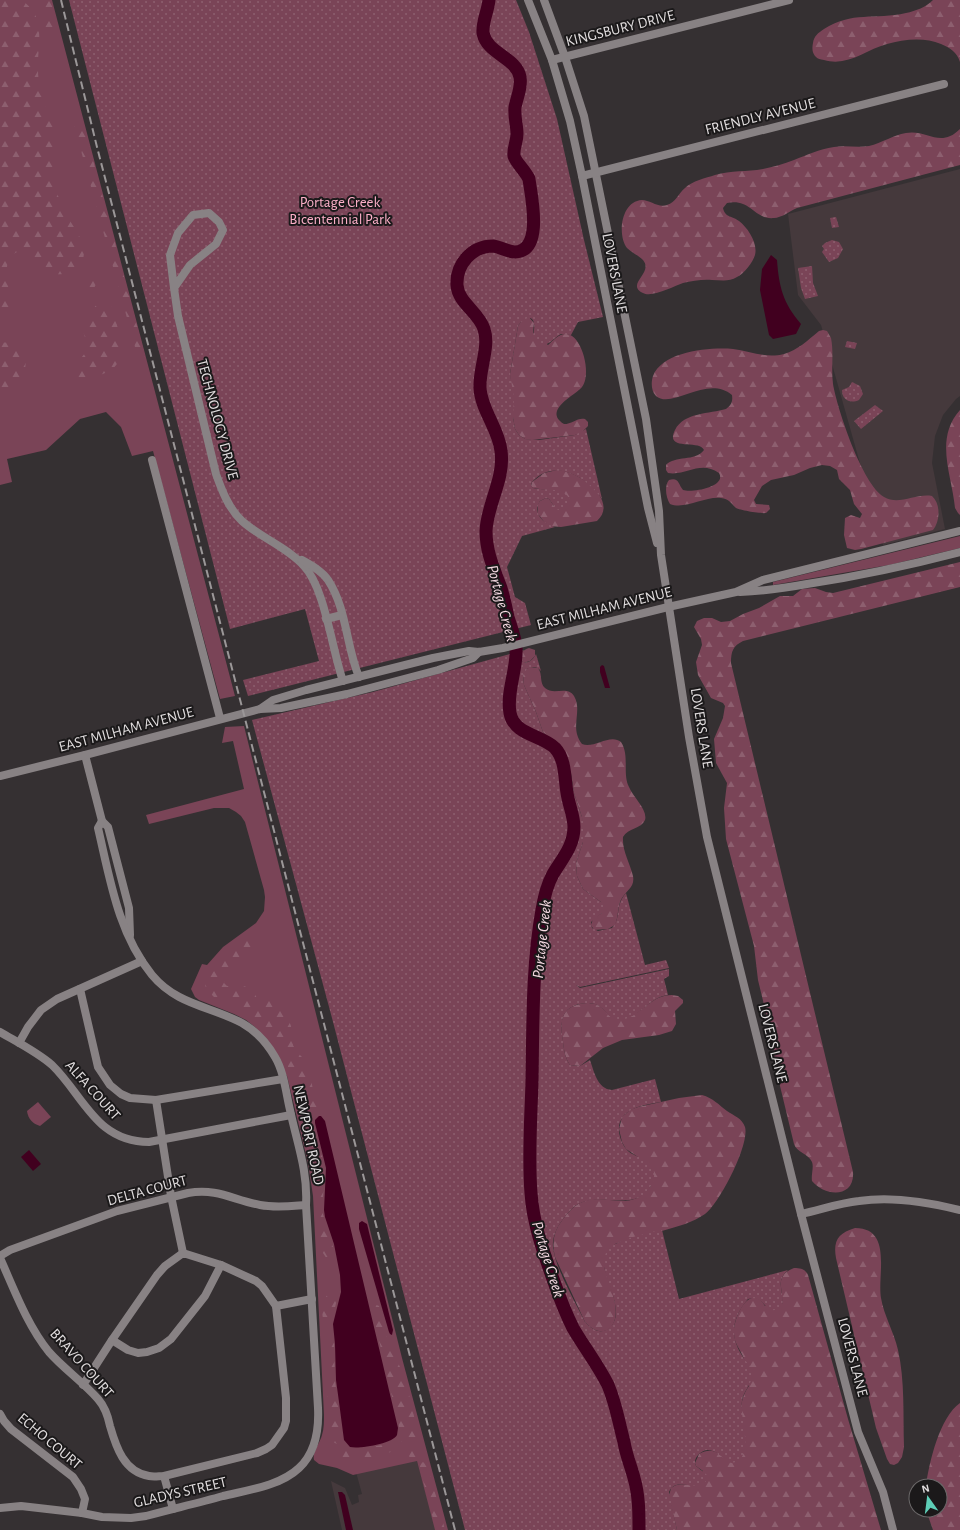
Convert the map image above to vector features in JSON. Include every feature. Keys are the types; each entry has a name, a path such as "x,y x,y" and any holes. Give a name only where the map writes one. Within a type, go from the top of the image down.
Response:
{"street":[{"name":"LOVERS LANE","path":"528,0 552,60 570,121 646,501 661,555"},
{"name":"LOVERS LANE","path":"544,0 565,57 584,116 646,419 659,511 661,555 668,607 707,837 858,1432 883,1492 893,1530"},
{"name":"KINGSBURY DRIVE","path":"552,60 789,0"},
{"name":"FRIENDLY AVENUE","path":"582,176 944,84"},
{"name":"TECHNOLOGY DRIVE","path":"174,288 190,265 216,244 223,230 219,222 209,213 193,214 178,233 170,255 174,288 178,316 216,474 224,495 233,510 243,522 305,566 314,581 321,600 343,681"},
{"path":"152,460 220,718"},
{"name":"EAST MILHAM AVENUE","path":"260,709 273,700 306,690 433,658 469,651 478,652 527,642 668,607 736,592 763,580 960,531"},
{"path":"287,552 314,567 328,580 340,604 359,677"},
{"name":"EAST MILHAM AVENUE","path":"736,592 759,592 826,581 886,570 960,552"},
{"path":"326,619 342,615"},
{"name":"EAST MILHAM AVENUE","path":"0,776 85,755 220,718 260,709 281,708 347,694 438,670 473,658 478,652"},
{"name":"NEWPORT ROAD","path":"85,755 102,821 108,827 128,908 130,941 142,961 152,975 162,985 181,999 224,1015 252,1029 263,1040 276,1058 283,1079 304,1164 307,1186 306,1205 318,1408 317,1434"},
{"path":"18,1043 41,1010 57,999 142,961"},
{"name":"ALFA COURT","path":"80,989 98,1067 110,1085 121,1094 130,1098 156,1100 283,1079"},
{"name":"ALFA COURT","path":"0,1032 52,1065 86,1108 109,1130 128,1140 149,1142 291,1115"},
{"path":"156,1100 171,1196 182,1253"},
{"name":"DELTA COURT","path":"0,1257 10,1250 118,1211 171,1196 196,1191 223,1194 259,1205 278,1207 306,1205"},
{"path":"802,1214 846,1203 870,1200 905,1201 944,1206 960,1210"},
{"path":"182,1253 221,1265 256,1281 262,1286 276,1306 312,1299"},
{"path":"83,1385 157,1275 182,1253"},
{"name":"BRAVO COURT","path":"0,1257 33,1328 49,1352 98,1399 106,1411 114,1440 129,1466 141,1474 150,1476 164,1476"},
{"path":"112,1340 128,1350 138,1353 148,1352 159,1348 171,1339 205,1296 221,1265"},
{"name":"GLADYS STREET","path":"164,1476 266,1449 272,1445 284,1428 286,1421 286,1398 276,1306"},
{"name":"ECHO COURT","path":"0,1414 4,1421 12,1429 73,1477 81,1489 85,1499 82,1513"},
{"name":"GLADYS STREET","path":"0,1508 21,1506 82,1513 102,1517 131,1518 173,1509 252,1489 285,1477 300,1467 307,1458 317,1434"},
{"path":"164,1476 173,1509"}],"shaded area":[{"path":"960,169 960,396 943,415 935,436 932,463 945,529 883,545 821,325 798,295 788,214"},
{"path":"771,255 777,260 779,278 786,302 801,324 796,334 773,339 769,335 760,290 762,269"},
{"path":"602,665 604,666 610,688 605,688 600,672 600,667"},
{"path":"321,1116 325,1121 398,1428 397,1435 389,1441 368,1446 350,1447 344,1440 336,1380 333,1324 341,1292 340,1275 334,1244 324,1210 326,1168 315,1123 315,1120"},
{"path":"29,1150 41,1164 33,1171 21,1157"},
{"path":"362,1221 367,1224 393,1330 392,1335 389,1332 359,1229 359,1223"},
{"path":"416,1457 436,1530 342,1530 331,1481 345,1488 352,1505 359,1502 358,1495 362,1494 356,1472"},
{"path":"338,1492 342,1492 345,1495 353,1530 346,1530"}],"green space":[{"path":"0,0 52,0 235,696 220,699 153,451 132,456 121,427 106,412 80,419 46,450 7,459 12,482 0,485"},
{"path":"0,0 22,0 31,8 37,19 39,31 38,64 40,88 53,129 54,181 63,209 81,239 84,252 83,259 79,265 73,270 63,274 54,273 46,269 33,257 26,253 19,252 12,255 7,267 10,310 0,318"},
{"path":"39,0 51,0 57,26 56,32 49,32 45,27"},
{"name":"Portage Creek Bicentennial Park","path":"69,0 516,0 529,32 557,119 603,317 578,322 571,335 561,334 543,345 539,345 533,338 534,326 532,319 525,319 518,326 510,374 514,398 513,417 515,429 519,435 525,439 539,440 575,435 586,429 602,499 588,484 579,477 570,473 550,471 541,475 532,482 531,485 533,488 559,491 570,500 567,507 559,510 556,509 549,499 546,498 540,501 537,510 540,518 547,524 555,527 522,536 507,567 515,597 525,603 531,625 248,696 243,680 319,661 305,609 230,629"},
{"path":"933,0 960,0 960,62 953,51 941,44 928,40 907,40 887,44 849,60 833,62 819,59 814,54 812,47 815,37 822,30 834,23 854,18 895,15 910,12 924,7"},
{"path":"80,118 83,122 145,356 143,360 139,360 138,358 74,125 74,121"},
{"path":"960,129 960,165 797,208 777,218 767,218 762,216 742,204 735,202 727,203 723,208 726,214 737,219 746,228 754,241 756,250 755,255 748,268 734,279 701,280 683,283 652,294 643,293 638,290 638,282 643,274 645,265 643,260 627,248 622,235 625,212 629,206 635,202 642,200 664,206 673,202 691,183 721,173 757,170 771,167 786,163 813,152 838,146 869,146 906,133 914,132 933,137 946,138 953,135"},
{"path":"836,217 839,227 832,228 830,218"},
{"path":"832,240 839,242 843,249 838,258 829,262 822,252 824,249 822,246"},
{"path":"812,266 813,283 818,296 805,299 801,288 798,268"},
{"path":"94,278 98,281 94,288 88,289 83,286 83,281"},
{"path":"101,301 108,302 113,311 120,340 120,358 116,365 107,372 92,378 80,379 75,370 78,362 87,349 84,325 91,311"},
{"path":"529,317 534,323 533,333 548,345 559,336 568,334 576,340 580,346 585,360 585,382 579,390 562,403 558,408 557,413 558,419 564,424 585,419 588,422 588,426 581,433 532,440 525,439 519,435 515,429 510,374 518,326 523,319"},
{"path":"819,331 827,331 831,338 832,373 835,395 852,445 867,477 884,497 890,499 902,500 920,496 932,496 937,503 938,508 937,522 933,530 861,549 855,550 847,548 844,535 845,518 851,515 860,518 862,514 854,504 850,490 839,479 837,470 830,466 822,465 810,468 794,475 771,480 762,486 754,500 756,504 769,505 770,509 766,513 738,509 728,500 721,498 708,499 682,505 670,504 667,499 666,492 666,485 669,480 677,480 683,490 694,491 713,485 718,482 720,478 719,473 712,469 706,468 668,473 666,470 666,465 670,462 696,456 704,450 696,445 678,443 674,441 673,437 675,430 679,424 691,417 726,409 731,403 732,395 722,390 712,388 671,399 663,399 656,396 653,392 652,386 653,376 658,368 666,361 677,356 700,350 733,349 771,356 784,354 798,347"},
{"path":"847,341 857,343 855,349 845,347"},
{"path":"0,342 11,343 17,346 23,353 26,363 20,380 0,395"},
{"path":"852,382 860,386 863,394 859,400 853,402 845,399 842,393 842,390 849,387"},
{"path":"875,405 883,411 861,429 854,421"},
{"path":"960,410 960,515 955,508 948,470 946,445 952,421"},
{"path":"557,470 565,471 585,481 600,496 603,504 603,513 597,521 561,527 550,526 545,523 538,514 538,504 546,498 549,499 554,506 560,492 533,488 531,486 532,482 544,473"},
{"path":"960,536 960,548 889,565 773,585 773,582"},
{"path":"960,562 960,587 743,641 733,649 731,655 731,663 853,1172 852,1181 849,1187 838,1192 831,1192 824,1190 812,1181 812,1162 795,1147 794,1144 774,1061 773,1031 766,1013 758,980 754,946 726,839 724,808 727,783 716,763 714,739 723,718 725,706 723,703 711,698 698,675 696,662 702,645 701,639 694,627 697,621 704,618 712,618 721,622 730,621 759,608 780,596 793,596 802,589 815,588 833,593"},
{"path":"529,648 535,650 535,656 530,661 523,663 521,659 522,653"},
{"path":"524,650 521,654 521,661 530,661 536,654 541,671 534,667 527,669 523,675 524,685 543,732 559,748 569,766 574,793 582,817 584,826 583,842 576,863 577,876 583,889 601,902 605,907 602,913 591,922 592,928 598,931 612,928 617,920 622,898 626,893 645,965 666,960 669,968 580,987 576,985 580,988 669,969 669,976 664,979 668,995 655,999 633,1016 615,1020 599,1006 588,1003 573,1006 564,1014 562,1020 564,1051 570,1065 580,1066 590,1060 597,1079 607,1089 612,1090 655,1079 661,1102 640,1106 633,1109 622,1118 620,1124 619,1132 623,1145 630,1153 649,1162 652,1167 654,1179 646,1192 639,1198 630,1200 592,1200 579,1203 570,1210 559,1225 553,1241 553,1247 566,1285 585,1322 597,1331 606,1330 612,1325 616,1309 604,1267 604,1260 608,1250 626,1239 662,1230 679,1299 788,1270 783,1275 781,1281 783,1300 780,1308 770,1310 758,1299 748,1299 738,1313 734,1327 736,1342 752,1371 751,1381 742,1401 745,1438 743,1455 739,1460 731,1463 716,1452 708,1450 699,1454 695,1460 695,1464 707,1475 707,1480 702,1484 697,1485 676,1485 672,1487 669,1492 677,1530 465,1530 332,1018 252,720 373,692"},
{"path":"530,667 538,668 542,684 545,688 552,691 568,691 574,696 577,708 576,726 578,738 582,744 592,745 612,739 621,742 624,747 626,759 627,782 644,812 645,820 643,823 625,834 623,837 625,852 633,876 633,883 620,901 615,925 608,929 594,930 591,925 593,919 602,913 601,902 583,889 577,876 576,863 583,842 582,817 574,793 571,773 559,748 543,732 524,685 524,671"},
{"path":"244,726 402,1358 448,1530 435,1530 417,1461 353,1475 337,1468 319,1464 314,1460 314,1454 323,1432 324,1415 313,1196 308,1163 287,1076 255,1027 246,1020 234,1014 199,1000 195,997 191,989 202,964 207,965 223,947 256,923 264,911 264,890 245,822 236,812 229,808 214,808 149,824 146,815 244,789 233,741 222,743 225,727"},
{"path":"243,940 250,942 253,949 250,953 233,959 231,971 225,978 224,983 227,986 245,986 255,994 257,999 254,1004 246,1009 236,1006 230,999 215,998 207,990 205,985 208,976 214,971 217,964 227,954 231,947 237,942"},
{"path":"672,995 678,996 683,1000 683,1003 675,1011 676,1024 672,1031 659,1035 622,1040 603,1048 580,1066 570,1065 564,1051 561,1027 567,1010 578,1004 593,1003 598,1005 612,1017 621,1019 635,1014 658,998"},
{"path":"267,998 275,999 283,1006 291,1026 293,1045 296,1051 308,1063 313,1090 319,1102 321,1111 320,1114 316,1114 308,1106 294,1084 285,1058 277,1045 250,1015 252,1011 261,1007"},
{"path":"702,1095 713,1100 744,1124 745,1135 743,1146 732,1173 718,1199 705,1214 674,1228 615,1244 604,1267 616,1309 615,1318 613,1325 607,1330 595,1330 585,1322 555,1257 553,1243 556,1230 567,1214 580,1203 599,1199 625,1201 634,1199 642,1195 651,1186 638,1157 626,1149 622,1142 619,1129 622,1117 630,1110 638,1107 679,1098"},
{"path":"300,1099 303,1101 311,1115 312,1127 309,1130 304,1127 298,1102"},
{"path":"38,1102 51,1117 40,1126 31,1121 27,1111"},
{"path":"314,1140 319,1143 325,1169 322,1173 318,1172 313,1166 312,1144"},
{"path":"322,1181 324,1183 322,1211 335,1254 335,1260 333,1263 329,1262 319,1247 320,1230 316,1200 319,1182"},
{"path":"855,1228 867,1230 875,1236 879,1244 881,1254 881,1298 884,1311 896,1343 900,1362 903,1386 904,1447 902,1457 898,1463 894,1465 890,1464 887,1459 876,1428 835,1252 838,1238 844,1232"},
{"path":"794,1268 799,1268 806,1271 808,1275 881,1530 677,1530 669,1496 671,1488 682,1484 687,1485 703,1471 696,1466 695,1463 699,1454 705,1451 711,1451 722,1456 745,1444 741,1407 742,1400 749,1386 745,1362 735,1340 734,1329 737,1317 743,1305 751,1298 759,1299 765,1306 782,1305 782,1279 788,1271"},
{"path":"334,1290 338,1295 331,1324 328,1327 325,1324 322,1313 324,1301 330,1292"},
{"path":"374,1304 379,1306 388,1341 405,1378 418,1433 418,1440 414,1443 404,1443 399,1440 399,1427 372,1310"},
{"path":"330,1339 332,1339 334,1343 335,1380 342,1438 341,1442 337,1444 331,1441 329,1434 327,1388 330,1376 328,1360"},
{"path":"960,1403 960,1530 933,1530 929,1518 948,1518 948,1478 928,1478 933,1453 941,1429 953,1410"},
{"path":"393,1443 397,1445 396,1450 361,1460 344,1462 338,1455 338,1452 344,1449 355,1450"},
{"path":"414,1447 418,1449 420,1453 418,1457 414,1459 410,1457 408,1453 410,1449"},
{"path":"423,1462 428,1466 445,1530 436,1530 420,1469 420,1464"}],"waterway":[{"name":"Portage Creek","path":"489,0 483,33 490,46 513,65 520,77 520,88 515,107 517,134 514,156 529,179 534,221 533,233 530,242 524,249 515,252 493,246 478,249 472,253 462,263 457,277 457,285 461,297 478,317 486,336 480,380 481,396 500,443 501,451 502,461 489,511 486,539 493,567 501,588 516,646 509,705 510,713 517,726 549,744 559,753 562,759 574,827 570,846 547,887 536,952 530,1151 532,1204 539,1237 562,1304 573,1328 608,1385 613,1399 636,1484 639,1530"}],"railway":[{"path":"61,0 97,147 455,1530"}]}
